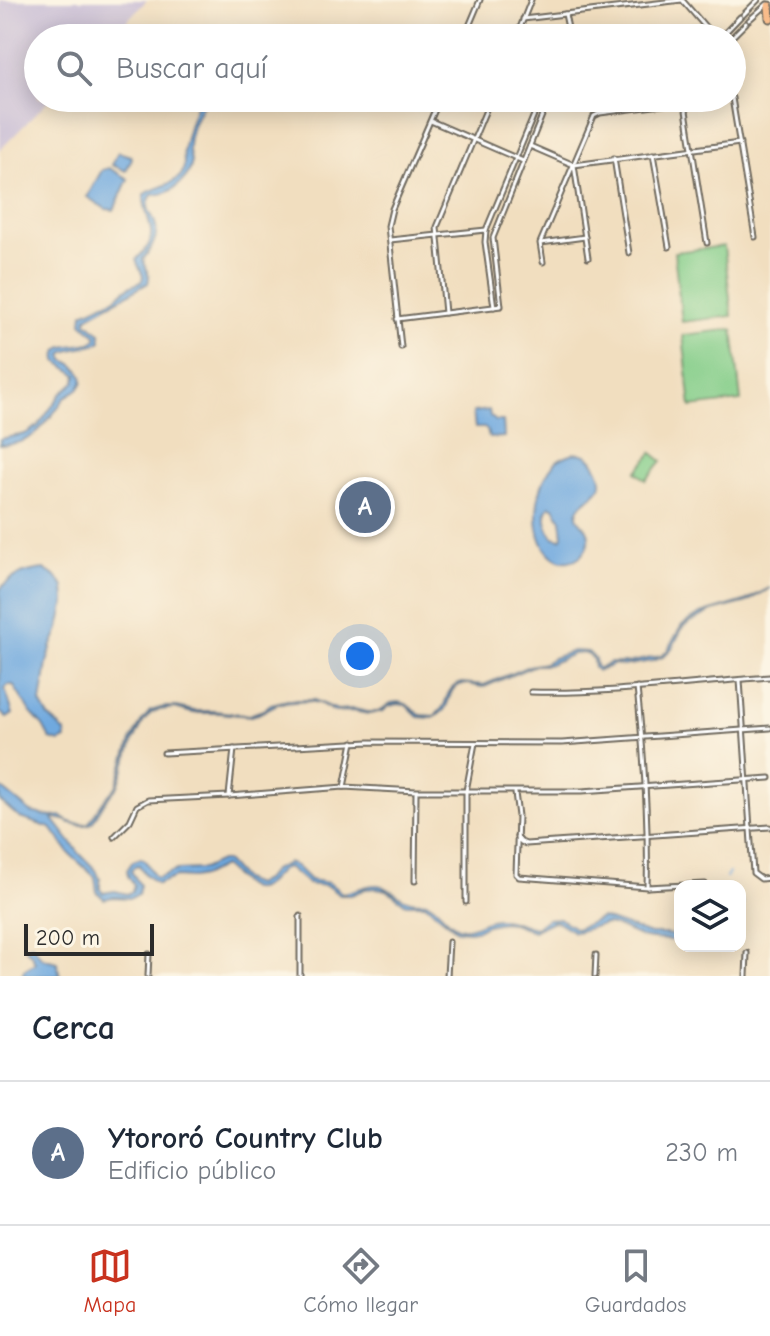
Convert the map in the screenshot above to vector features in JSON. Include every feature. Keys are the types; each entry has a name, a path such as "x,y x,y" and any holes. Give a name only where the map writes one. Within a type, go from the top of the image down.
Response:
{"highway":[{"path":"765,3 770,18"}],"street":[{"path":"470,24 480,0"},
{"path":"521,24 531,0"},
{"path":"523,19 682,0 705,24"},
{"path":"734,24 765,3"},
{"path":"745,24 765,3"},
{"path":"565,14 567,24"},
{"path":"401,347 388,226 392,209 435,112"},
{"path":"445,313 436,235 485,112"},
{"path":"494,307 486,230 535,112"},
{"path":"397,319 501,306 493,238 543,112"},
{"path":"543,262 540,243 596,113 603,112"},
{"path":"687,112 707,243"},
{"path":"734,112 755,237"},
{"path":"431,121 524,161"},
{"path":"530,146 574,165 740,143"},
{"path":"653,154 669,247"},
{"path":"614,158 629,253"},
{"path":"574,165 588,258"},
{"path":"389,240 486,230"},
{"path":"540,243 585,237"},
{"path":"531,692 562,693 770,677"},
{"path":"740,680 753,873 761,879 770,878"},
{"path":"637,688 649,837 647,887"},
{"path":"164,753 353,742 562,743 770,728"},
{"path":"344,787 353,742"},
{"path":"466,902 466,791 475,743"},
{"path":"229,796 234,749"},
{"path":"114,837 144,801 344,787 515,792 770,778"},
{"path":"415,881 416,791"},
{"path":"515,792 518,816 516,874 522,878 647,887 674,886"},
{"path":"517,837 526,844 770,827"},
{"path":"300,916 300,976"},
{"path":"447,976 449,942"},
{"path":"746,976 747,953"},
{"path":"148,976 149,954"},
{"path":"595,976 596,955"}],"shaded area":[{"path":"0,0 147,0 124,24 24,24 24,112 37,112 0,150"}],"green space":[{"path":"724,246 732,316 682,322 674,252"},
{"path":"733,329 741,401 691,407 683,335"},
{"path":"652,453 662,461 646,480 636,472"}],"water":[{"path":"194,112 199,112 191,134 190,170 177,186 163,194 152,195 149,200 148,208 155,222 156,236 143,259 148,283 87,317 87,322 100,333 101,341 62,354 64,360 82,375 82,384 66,397 45,425 31,437 0,445 0,439 25,434 38,426 61,394 75,382 77,375 57,361 57,354 63,347 91,343 96,339 96,335 82,323 83,313 142,282 143,276 136,260 151,238 144,195 181,175"},
{"path":"118,152 132,158 126,171 112,165"},
{"path":"109,168 128,179 114,210 106,209 87,197 102,170"},
{"path":"489,410 496,421 503,421 504,437 489,438 487,430 475,428 473,412"},
{"path":"574,453 590,458 600,474 601,482 595,494 579,507 577,514 588,533 586,549 574,560 565,561 558,560 544,547 537,522 537,508 549,470 559,460","holes":["550,506 554,507 561,520 561,539 553,537 546,522 546,513"]},
{"path":"44,569 64,587 65,601 47,663 41,703 49,717 65,732 66,739 60,742 50,739 13,685 5,689 13,714 7,718 0,712 0,589 20,574"},
{"path":"770,588 747,602 712,611 687,624 663,657 623,666 615,664 598,671 591,656 573,654 547,665 535,665 484,687 459,685 452,690 444,710 433,718 418,717 406,705 389,706 383,711 369,714 335,712 308,701 279,703 250,716 192,713 175,708 159,710 144,721 133,742 118,786 92,823 87,825 82,825 74,823 88,824 116,787 131,741 150,711 176,707 249,715 271,704 288,700 314,700 337,710 367,712 378,712 391,703 398,702 406,704 420,715 434,716 443,707 450,691 460,683 484,685 529,666 573,651 588,652 595,659 599,669 610,663 661,656 682,625 701,614 745,601"},
{"path":"0,787 31,812 61,816 68,821 53,819 96,870 103,893 132,892 134,885 127,870 133,861 141,858 157,878 177,870 203,869 226,861 243,880 255,885 266,879 273,870 288,863 296,866 310,880 329,883 342,893 378,885 407,900 429,903 450,922 462,928 500,919 535,928 547,919 559,918 576,929 601,918 650,934 674,936 674,941 647,938 610,924 574,932 553,921 533,931 502,922 470,931 457,930 425,904 406,904 387,890 377,888 340,895 327,886 308,884 288,867 264,886 251,889 223,866 203,876 176,877 157,884 139,865 131,871 140,885 138,894 131,898 104,899 97,892 95,877 70,854 51,828 20,818 0,801"},
{"path":"32,945 42,958 57,962 60,976 22,976 24,970 35,963 26,950"}],"waterway":[{"path":"726,878 729,873"}],"place":[{"name":"Ytororó Country Club","path":"365,507"}]}
